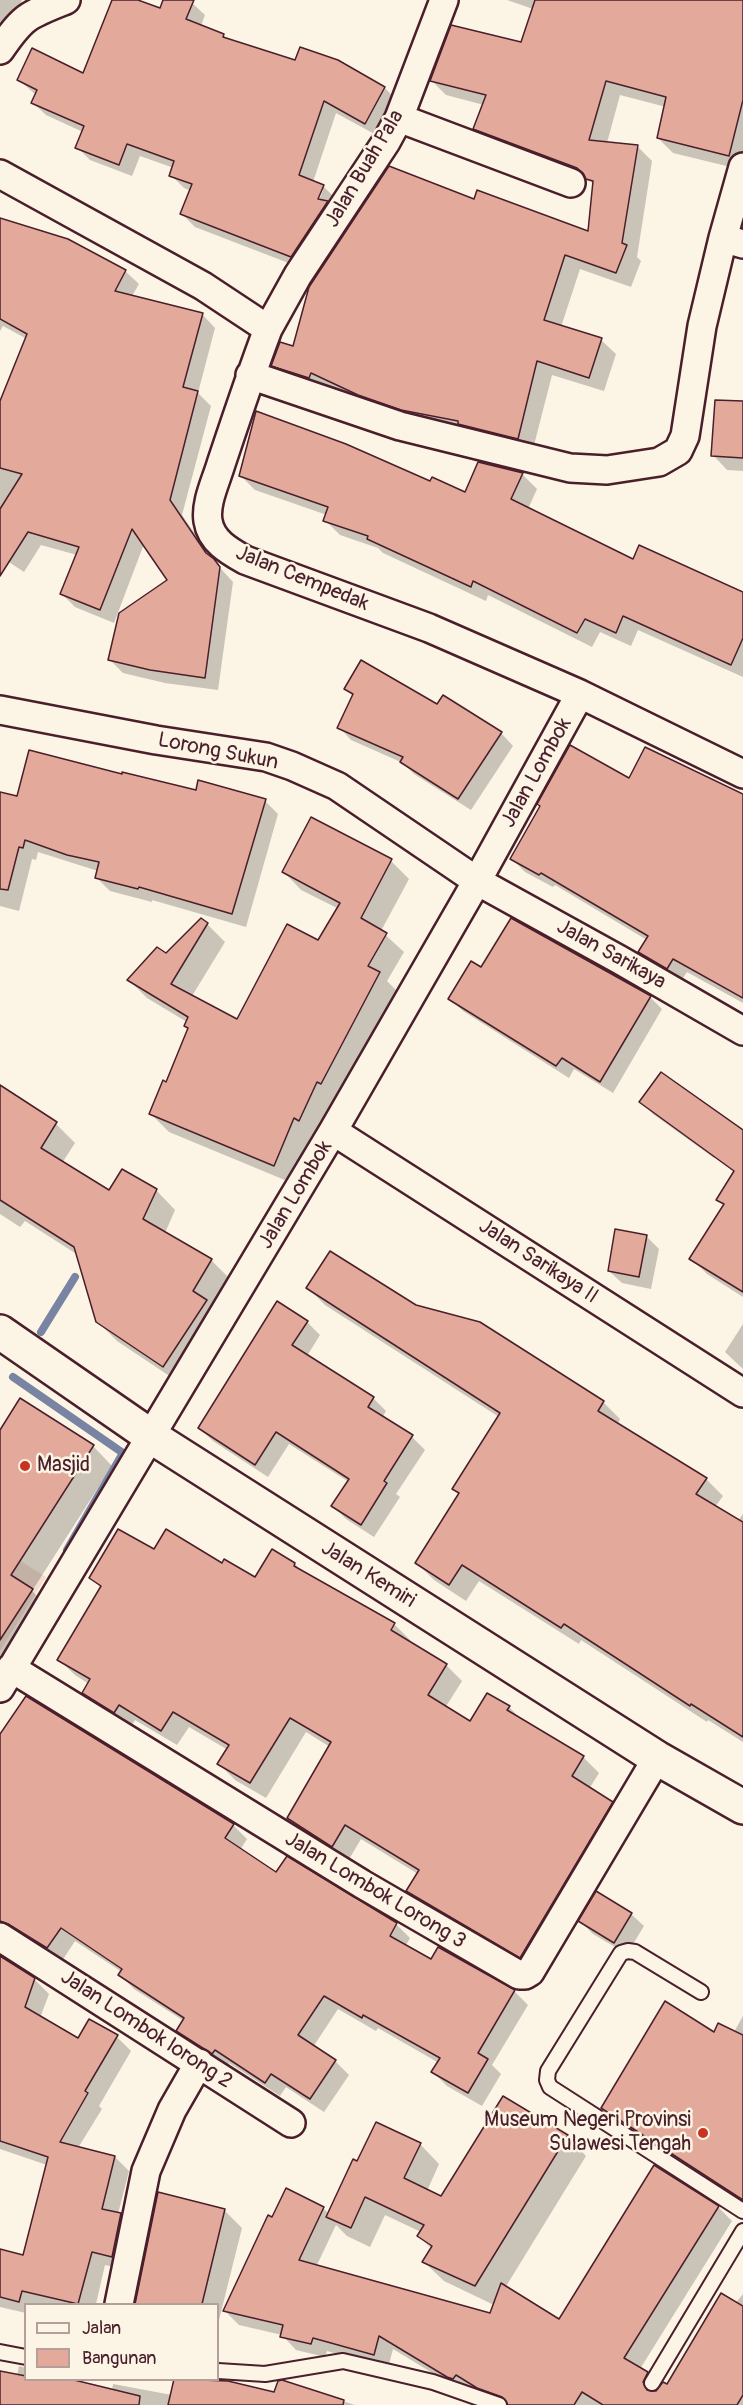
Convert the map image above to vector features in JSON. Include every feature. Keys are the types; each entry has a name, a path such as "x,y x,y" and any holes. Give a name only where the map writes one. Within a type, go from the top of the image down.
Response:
{"street":[{"path":"0,50 16,26 25,18 66,0"},
{"name":"Jalan Buah Pala","path":"268,330 298,275 386,142 399,118 444,0"},
{"path":"399,118 571,183"},
{"path":"250,375 400,426 570,468 607,470 659,462 678,451 685,436 702,326 733,241 743,167"},
{"path":"0,174 203,286 268,330"},
{"name":"Jalan Cempedak","path":"268,330 250,375 210,500 208,521 214,536 227,549 244,560 429,628 580,694 743,774"},
{"name":"Jalan Lombok","path":"5,1678 152,1437 333,1131 477,881 580,694"},
{"name":"Lorong Sukun","path":"0,710 156,740 266,757 292,766 337,786 477,881"},
{"name":"Jalan Sarikaya","path":"477,881 743,1031"},
{"name":"Jalan Sarikaya II","path":"333,1131 743,1393"},
{"name":"Jalan Kemiri","path":"0,1332 152,1437 657,1758 743,1807"},
{"name":"Jalan Lombok Lorong 3","path":"5,1678 519,1975 530,1972 657,1758"},
{"name":"Jalan Lombok lorong 2","path":"0,1937 291,2123"},
{"path":"119,2303 146,2171 172,2110 199,2063"}],"lane":[{"path":"701,1992 635,1952 621,1953 548,2071 547,2080 550,2087 743,2211"},
{"path":"652,2383 743,2231"},
{"path":"0,2352 24,2357"},
{"path":"219,2371 265,2374 343,2361 432,2382 500,2405"}],"shaded area":[{"path":"0,1548 46,1577 0,1651"}],"building":[{"path":"112,0 138,0 160,8 163,0 194,0 186,19 224,34 223,37 295,60 300,47 338,60 385,87 365,124 324,101 299,175 324,185 318,199 328,201 291,257 180,214 192,184 169,176 174,161 127,144 119,165 75,148 84,126 31,103 37,90 17,80 32,48 83,73"},
{"path":"535,0 743,0 743,100 729,156 657,138 666,97 606,81 589,140 638,145 622,243 627,245 616,273 565,255 544,320 602,338 589,378 537,361 518,439 458,424 458,421 401,410 358,395 311,373 309,378 271,366 280,342 293,346 309,287 389,166 474,199 477,190 588,231 593,181 586,179 577,168 473,129 486,95 430,81 451,25 521,42"},
{"path":"0,218 68,239 126,270 115,291 203,313 183,387 198,391 170,500 206,553 220,567 205,678 150,670 108,660 119,613 167,580 132,529 100,610 60,594 79,547 28,532 0,576 0,509 22,474 0,468 0,401 27,334 0,319"},
{"path":"715,400 743,401 743,458 711,456"},
{"path":"256,411 346,444 430,481 432,477 465,492 478,462 523,473 511,499 633,559 639,545 743,592 743,638 731,665 623,616 616,633 585,619 577,633 473,581 471,587 367,539 368,536 323,521 328,507 239,476"},
{"path":"361,660 437,704 443,695 502,732 458,799 400,762 403,757 337,728 353,694 344,689"},
{"path":"570,745 629,778 645,747 743,794 743,998 673,959 667,969 638,952 648,936 541,873 539,875 510,859 540,806 537,804"},
{"path":"29,750 196,790 198,780 266,799 232,914 139,887 138,889 95,878 99,862 67,855 25,840 23,848 19,847 8,890 0,889 0,792 17,796"},
{"path":"311,817 392,859 361,918 387,933 368,966 380,972 321,1084 317,1082 299,1121 294,1118 274,1166 149,1114 163,1080 166,1082 188,1028 184,1026 188,1017 127,980 157,947 166,953 201,918 208,923 171,984 237,1019 287,924 318,940 340,903 282,872"},
{"path":"511,918 651,996 600,1082 562,1058 556,1066 448,999 471,961 481,967"},
{"path":"661,1072 743,1130 743,1292 689,1259 724,1204 716,1200 734,1171 639,1102"},
{"path":"0,1085 57,1122 41,1148 109,1190 122,1169 157,1189 143,1219 212,1259 193,1291 207,1300 163,1367 96,1322 74,1247 0,1200"},
{"path":"615,1229 647,1235 639,1277 608,1271"},
{"path":"330,1251 416,1305 480,1322 604,1401 598,1411 707,1478 696,1494 743,1522 743,1737 691,1704 690,1706 564,1624 561,1628 462,1565 449,1585 415,1563 459,1493 452,1489 500,1413 306,1288"},
{"path":"277,1301 308,1321 292,1345 374,1397 368,1407 413,1435 384,1481 387,1483 361,1525 331,1506 349,1479 276,1432 255,1465 198,1428"},
{"path":"20,1398 94,1445 11,1575 33,1589 0,1640 0,1430"},
{"path":"118,1529 154,1549 166,1529 222,1563 224,1559 255,1577 272,1549 295,1563 294,1566 395,1623 391,1630 447,1664 428,1695 470,1721 487,1693 510,1706 507,1710 584,1756 572,1776 613,1802 520,1958 406,1891 419,1870 345,1825 332,1847 287,1818 331,1742 290,1718 250,1783 217,1764 229,1745 173,1712 161,1731 119,1705 114,1713 82,1693 90,1679 57,1660 101,1586 89,1578"},
{"path":"26,1696 234,1824 225,1838 276,1872 287,1856 397,1923 390,1936 431,1959 438,1947 515,1990 478,2053 488,2059 468,2093 431,2072 440,2058 324,1996 298,2035 336,2060 310,2099 271,2074 265,2083 215,2050 212,2054 176,2031 184,2018 118,1975 122,1969 61,1928 47,1948 0,1921 0,1734"},
{"path":"596,1891 632,1913 614,1943 578,1921"},
{"path":"0,1956 35,1978 25,2007 78,2038 89,2019 118,2035 85,2091 88,2093 60,2142 115,2156 102,2209 121,2213 112,2257 92,2252 78,2303 22,2291 19,2302 0,2297 0,2249 23,2255 48,2157 0,2141"},
{"path":"665,2001 714,2032 718,2023 743,2035 743,2200 601,2108"},
{"path":"503,2096 568,2135 475,2286 422,2262 432,2246 417,2236 424,2225 365,2197 351,2228 326,2217 353,2159 357,2161 376,2122 421,2143 404,2178 441,2196"},
{"path":"654,2165 719,2206 624,2358 648,2372 643,2382 647,2390 656,2391 663,2382 667,2384 721,2293 743,2306 743,2395 737,2405 603,2405 582,2392 574,2405 508,2405 502,2397 477,2388 456,2375 453,2379 447,2377 379,2336 374,2355 313,2338 311,2344 280,2337 283,2325 223,2311 268,2215 272,2217 286,2188 324,2207 299,2260 490,2313 501,2283 559,2319"},
{"path":"158,2192 225,2209 202,2303 135,2303"},
{"path":"0,2371 24,2376 24,2381 78,2381 140,2396 139,2405 0,2405"},
{"path":"282,2380 344,2400 343,2405 168,2405 174,2381 228,2381 274,2392 278,2381"}],"waterway":[{"path":"41,1332 75,1277"},
{"path":"13,1377 123,1453 67,1550"}],"place":[{"name":"Masjid","path":"25,1466"},
{"name":"Museum Negeri Provinsi Sulawesi Tengah","path":"703,2133"}]}
